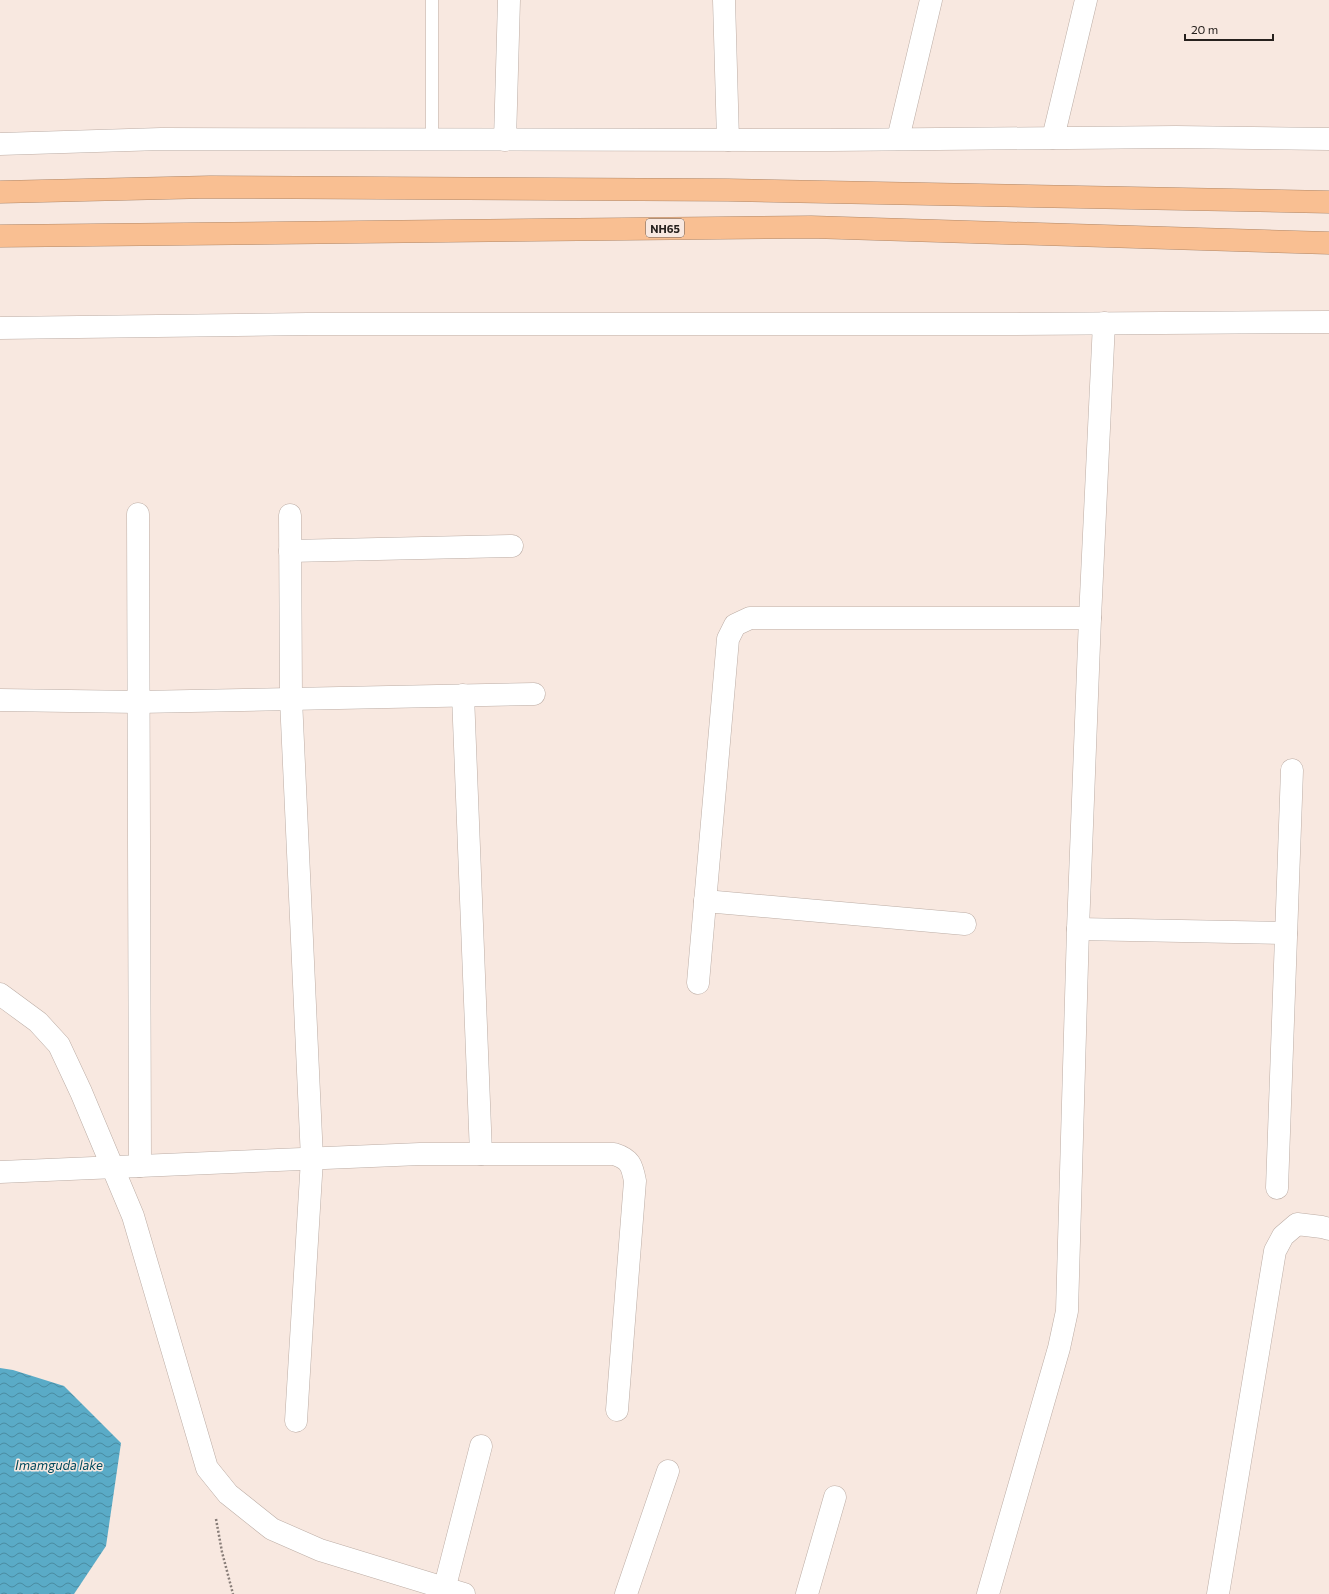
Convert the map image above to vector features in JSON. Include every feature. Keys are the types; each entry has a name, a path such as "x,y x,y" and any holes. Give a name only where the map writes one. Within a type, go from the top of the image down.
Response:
{"highway":[{"path":"0,192 210,187 728,190 1329,202"},
{"name":"NH65","path":"0,236 812,227 1329,243"}],"street":[{"path":"505,140 509,0"},
{"path":"724,0 728,140"},
{"path":"898,139 931,0"},
{"path":"1053,138 1086,0"},
{"path":"0,144 169,139 728,140 1176,137 1329,139"},
{"path":"0,328 308,324 1329,322"},
{"path":"988,1594 1058,1348 1067,1311 1070,1267 1078,929 1090,618 1104,323"},
{"path":"138,514 140,1166"},
{"path":"290,514 291,699 312,1159 296,1421"},
{"path":"290,551 512,546"},
{"path":"698,982 728,640 735,625 750,618 1090,618"},
{"path":"0,700 139,702 534,694"},
{"path":"463,695 481,1154"},
{"path":"1277,1188 1292,770"},
{"path":"705,900 965,924"},
{"path":"1078,929 1286,933"},
{"path":"0,994 38,1022 59,1044 133,1216 207,1468 228,1494 272,1529 320,1550 450,1592 481,1446"},
{"path":"0,1172 420,1154 614,1154 624,1157 632,1166 635,1181 617,1410"},
{"path":"1218,1594 1275,1251 1283,1236 1297,1224 1322,1226 1329,1229"},
{"path":"626,1594 668,1471"},
{"path":"807,1594 835,1497"}],"lane":[{"path":"432,0 432,139"}],"path":[{"path":"215,1514 222,1552 234,1594"}],"water":[{"name":"Imamguda lake","path":"0,1368 13,1370 64,1386 121,1443 106,1546 74,1594 0,1594"}]}
